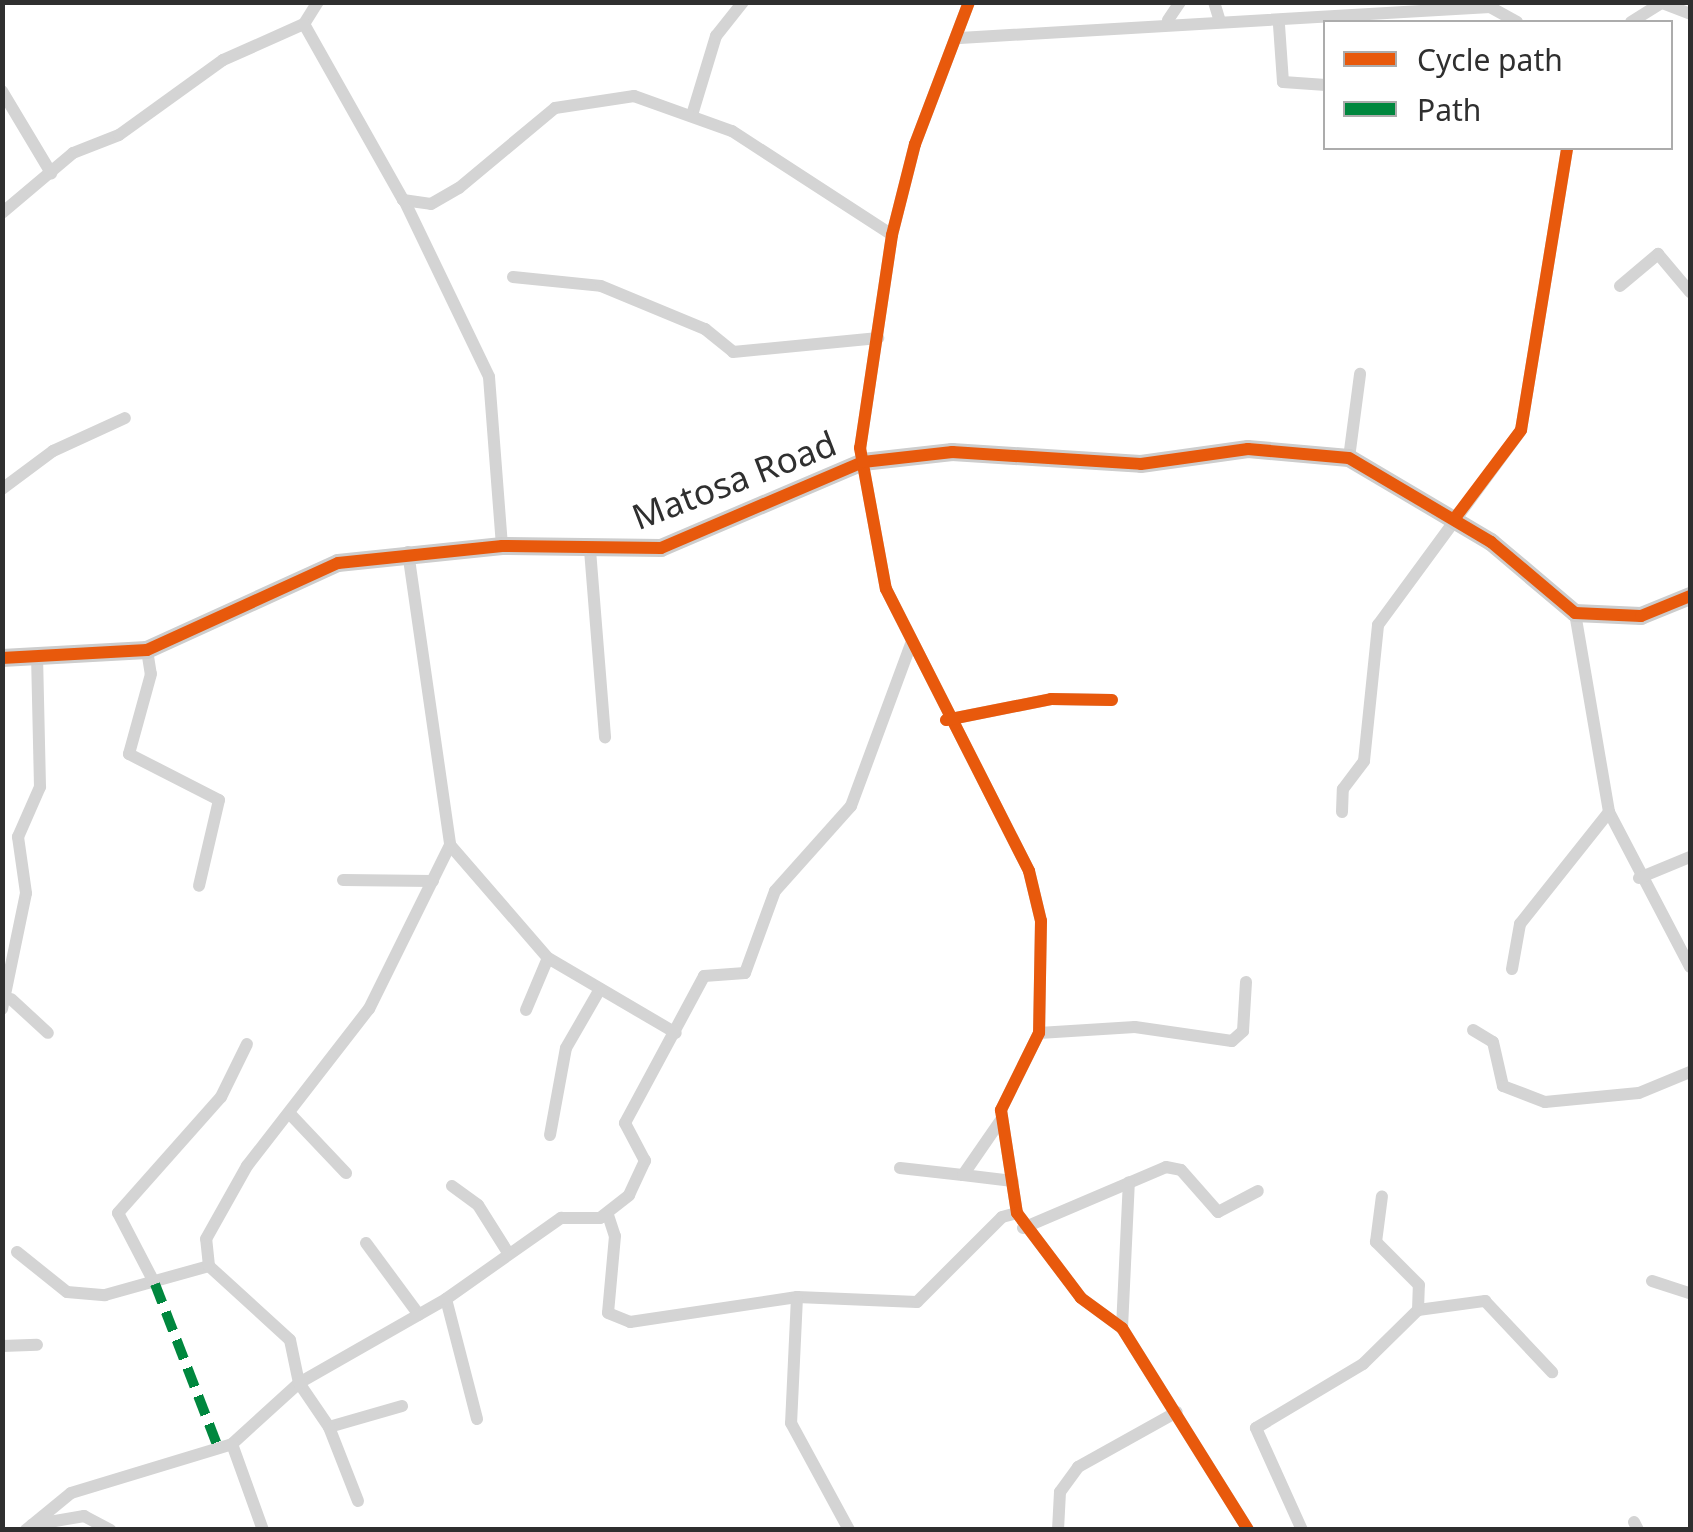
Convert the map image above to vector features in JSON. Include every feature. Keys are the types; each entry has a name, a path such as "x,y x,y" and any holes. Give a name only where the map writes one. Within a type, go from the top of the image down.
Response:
{"street":[{"path":"2,212 50,173 222,60 304,24 318,2"},
{"path":"692,115 716,36 744,2"},
{"path":"964,1175 1001,1120 1038,1033 1046,968 1029,871 946,720 886,589 859,435 892,236 921,126 960,38 970,2"},
{"path":"1168,20 1180,2"},
{"path":"1214,2 1220,22"},
{"path":"1633,20 1662,3 1690,14"},
{"path":"1338,20 1490,7 1513,20"},
{"path":"960,38 1168,20 1279,25 1323,21"},
{"path":"304,24 403,200 490,377 502,546"},
{"path":"1279,25 1283,82 1323,85"},
{"path":"2,91 50,173"},
{"path":"403,200 431,204 471,181 555,108 622,95 732,130 892,236"},
{"path":"1342,812 1342,789 1364,762 1378,625 1521,430 1566,150"},
{"path":"1620,286 1658,254 1690,292"},
{"path":"512,277 602,286 705,329 733,352 878,338"},
{"path":"1349,458 1360,374"},
{"path":"2,489 52,450 125,418"},
{"name":"Matosa Road","path":"2,658 147,650 316,569 408,552 502,546 662,548 863,462 1000,452 1142,464 1248,449 1349,458 1455,518 1575,612"},
{"path":"590,550 605,737"},
{"path":"408,552 450,845 548,958 676,1033"},
{"path":"1690,596 1641,616 1575,612 1609,812 1639,878 1686,944 1690,967"},
{"path":"28,1528 71,1493 217,1445 232,1444 300,1383 446,1299 507,1251 566,1215 608,1214 644,1173 623,1127 704,976 746,973 774,891 851,806 911,644"},
{"path":"147,650 152,674 129,754 219,800 199,886"},
{"path":"37,658 41,771 18,837 26,893 7,1004 48,1032"},
{"path":"946,720 1051,699 1112,700"},
{"path":"1512,969 1520,924 1609,812"},
{"path":"358,1501 329,1427 300,1383 283,1329 209,1266 206,1239 219,1212 368,1009 450,845"},
{"path":"1639,878 1690,857"},
{"path":"343,880 433,881"},
{"path":"526,1010 548,958"},
{"path":"1038,1033 1135,1027 1232,1042 1243,1031 1246,982"},
{"path":"550,1136 566,1048 600,988"},
{"path":"1473,1030 1493,1042 1503,1086 1546,1102 1640,1093 1690,1072"},
{"path":"155,1284 118,1213 221,1097 247,1044"},
{"path":"292,1114 346,1173"},
{"path":"1001,1120 1023,1228 1081,1298 1122,1328 1248,1530"},
{"path":"900,1168 1014,1181"},
{"path":"1023,1228 1129,1182 1178,1168 1218,1212 1258,1191"},
{"path":"1122,1328 1129,1182"},
{"path":"452,1186 478,1205 507,1251"},
{"path":"1382,1196 1376,1242 1419,1286 1418,1310"},
{"path":"608,1214 616,1236 605,1288 614,1318 797,1298 917,1302 1017,1213"},
{"path":"366,1243 418,1315"},
{"path":"17,1252 67,1292 155,1284 209,1266"},
{"path":"1652,1281 1690,1293"},
{"path":"797,1298 791,1423 849,1530"},
{"path":"446,1299 477,1419"},
{"path":"1302,1530 1256,1428 1363,1364 1418,1310 1484,1301 1552,1372"},
{"path":"2,1346 38,1345"},
{"path":"329,1427 402,1406"},
{"path":"1058,1530 1060,1492 1078,1467 1177,1412"},
{"path":"232,1444 263,1530"},
{"path":"28,1528 84,1516 110,1530"}],"marked path":[{"path":"155,1284 217,1445"}],"cycle path":[{"path":"969,2 915,144 892,235 860,448 886,589 1029,871 1041,921 1039,1033 1001,1110 1017,1213 1081,1298 1122,1328 1248,1530"},
{"path":"1455,518 1521,430 1567,150"},
{"path":"2,658 147,650 338,563 502,546 661,548 863,462 952,452 1141,464 1248,449 1349,458 1491,542 1575,613 1641,616 1690,596"},
{"path":"946,720 1051,699 1112,700"}]}
